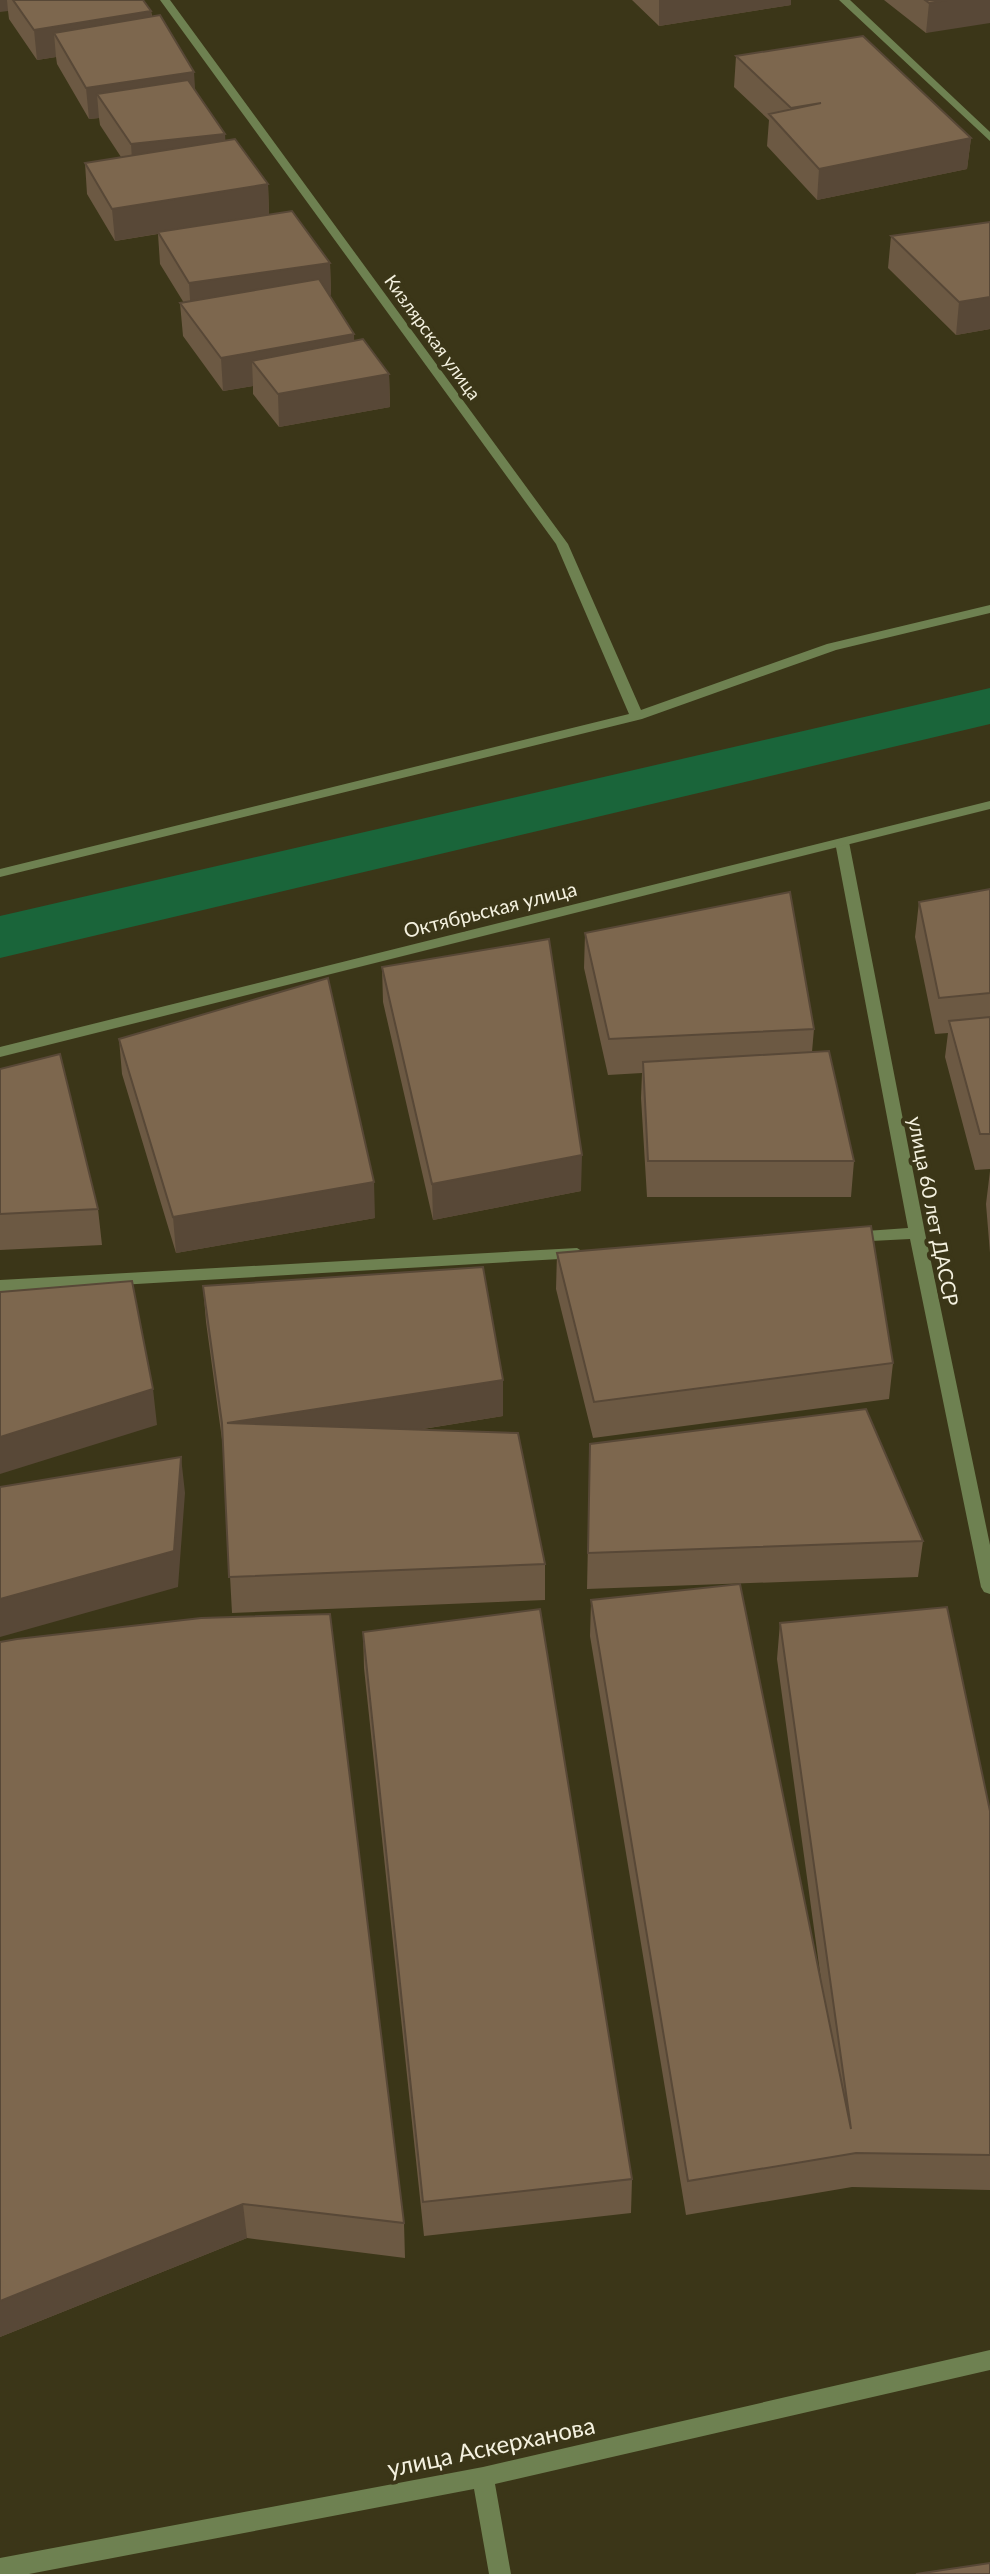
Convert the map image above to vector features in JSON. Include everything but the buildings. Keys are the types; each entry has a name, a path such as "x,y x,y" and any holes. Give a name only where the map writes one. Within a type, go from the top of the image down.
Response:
{"street":[{"name":"Кизлярская улица","path":"165,0 562,544 637,716"},
{"path":"844,0 990,138"},
{"path":"0,873 637,716 832,647 990,609"},
{"name":"Октябрьская улица","path":"0,1052 990,805"},
{"name":"улица 60 лет ДАССР","path":"842,842 917,1233 990,1587"},
{"path":"838,1238 917,1233"},
{"path":"0,1286 601,1251"},
{"name":"улица Аскерханова","path":"0,2569 483,2477 990,2360"},
{"path":"483,2477 500,2574"}],"waterway":[{"path":"0,937 990,706"}]}
